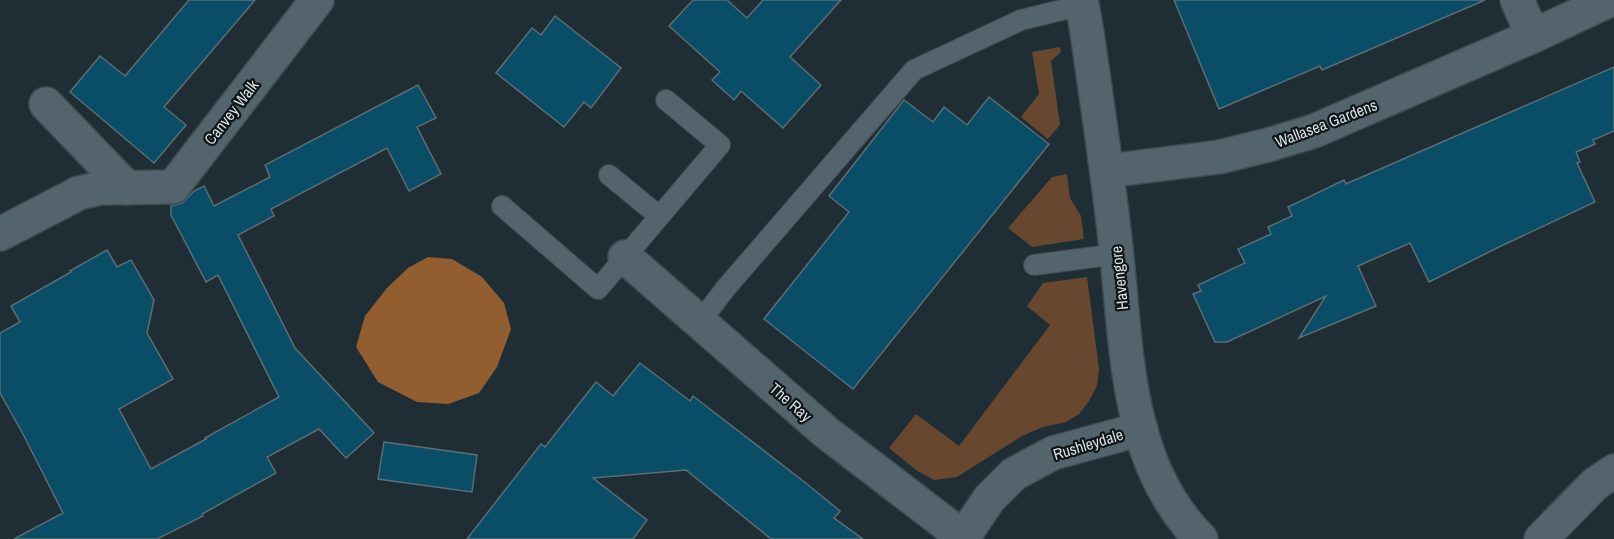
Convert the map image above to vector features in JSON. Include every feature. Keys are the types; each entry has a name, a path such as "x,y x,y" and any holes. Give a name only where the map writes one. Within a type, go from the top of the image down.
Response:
{"street":[{"name":"Canvey Walk","path":"0,234 79,193 100,188 173,187 317,0"},
{"path":"1517,0 1533,36"},
{"name":"Wallasea Gardens","path":"1107,171 1219,157 1268,146 1314,131 1610,0"},
{"name":"Havengore","path":"1082,3 1107,171 1131,391 1152,466 1172,504 1201,539"},
{"path":"46,104 127,188"},
{"name":"The Ray","path":"625,257 827,433 963,538"},
{"name":"Rushleydale","path":"963,538 989,499 1014,474 1053,453 1140,429"},
{"path":"1541,539 1595,484 1614,471"}],"lane":[{"path":"700,322 725,289 914,70 1022,20 1082,3"},
{"path":"502,206 598,289 720,145 666,100"},
{"path":"609,175 659,216"},
{"path":"1034,266 1117,254"}],"shaded area":[{"path":"1060,47 1061,52 1051,61 1060,125 1048,139 1021,117 1039,94 1032,52"},
{"path":"1067,174 1070,198 1081,216 1084,239 1032,247 1008,228 1052,177"},
{"path":"428,257 452,259 482,277 504,303 511,329 497,367 479,393 448,404 417,402 378,382 356,347 365,316 387,288 408,268"},
{"path":"1087,277 1099,369 1097,386 1079,414 1066,422 1043,427 1022,436 957,477 934,480 916,470 889,448 916,414 959,446 1050,325 1027,306 1043,283"}],"building":[{"path":"189,0 255,0 164,107 186,125 154,163 70,92 100,56 125,76"},
{"path":"693,0 727,0 747,18 763,0 841,0 790,57 821,85 783,128 741,91 734,100 712,80 720,72 669,26"},
{"path":"1174,0 1485,0 1322,70 1320,66 1219,109"},
{"path":"555,16 621,68 591,108 584,102 564,127 496,73 532,28 541,35"},
{"path":"1614,67 1614,131 1593,140 1595,144 1576,152 1580,162 1577,163 1595,202 1429,282 1410,243 1358,266 1376,306 1299,338 1326,296 1227,342 1215,342 1193,294 1201,291 1198,285 1245,263 1238,249 1271,234 1268,227 1292,216 1288,207 1344,180 1346,184"},
{"path":"418,85 436,118 417,127 441,174 409,191 387,148 271,209 274,216 238,235 295,348 374,433 346,458 319,429 267,457 276,473 202,514 203,516 157,539 14,539 63,513 0,393 0,333 20,322 11,306 107,250 117,267 131,260 154,300 147,333 173,379 119,409 151,469 279,397 218,275 206,282 171,215 171,206 182,203 194,191 204,186 214,206 270,177 265,165"},
{"path":"989,97 1049,144 853,389 764,319 849,212 829,196 904,100 933,122 944,107 967,125"},
{"path":"640,363 690,401 693,396 807,484 840,511 834,518 863,539 771,539 686,470 593,478 647,520 633,539 467,539 541,444 545,447 596,382 613,396"},
{"path":"384,442 477,455 472,492 378,479"}]}
